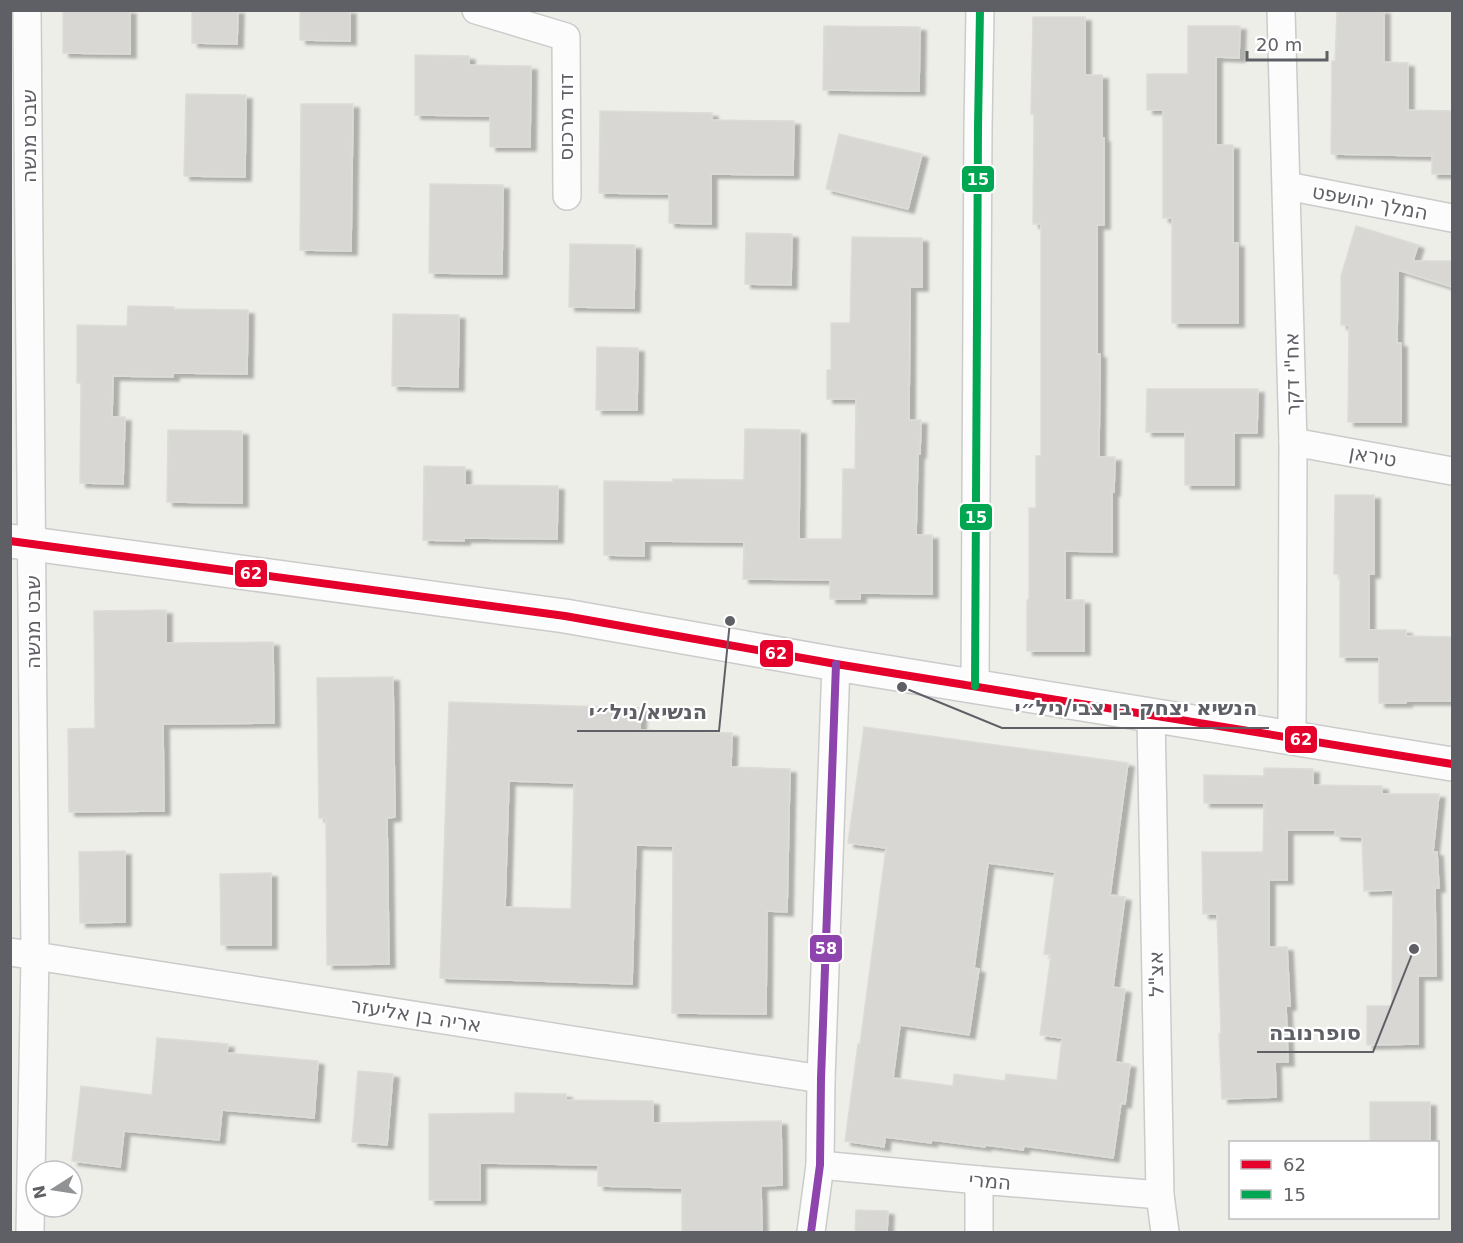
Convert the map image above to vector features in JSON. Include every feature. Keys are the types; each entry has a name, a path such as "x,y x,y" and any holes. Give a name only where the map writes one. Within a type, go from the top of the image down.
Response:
{"street":[{"name":"שבט מנשה","path":"27,10 21,542 23,954 30,1233"},
{"name":"דוד מרכוס","path":"476,10 566,37 567,196"},
{"path":"975,686 980,10"},
{"name":"אח\"י דקר","path":"1281,10 1293,442 1292,737"},
{"name":"המלך יהושפט","path":"1287,186 1452,218"},
{"name":"טיראן","path":"1293,442 1452,471"},
{"path":"21,542 566,616 836,664 1452,764"},
{"path":"811,1233 820,1165 836,664"},
{"name":"אצ\"ל","path":"1151,715 1160,1194 1165,1233"},
{"name":"אריה בן אליעזר","path":"23,954 822,1078"},
{"name":"המרי","path":"820,1165 1160,1194"},
{"path":"979,1180 979,1233"}],"building":[{"path":"63,10 130,10 130,54 63,53"},
{"path":"192,10 238,10 237,44 192,43"},
{"path":"300,10 350,10 350,41 300,40"},
{"path":"1337,10 1384,10 1384,62 1408,63 1408,110 1452,111 1452,174 1432,174 1432,156 1331,154 1332,61 1335,61"},
{"path":"1033,17 1085,17 1085,75 1102,75 1104,225 1097,225 1097,354 1100,354 1099,457 1115,457 1114,492 1112,492 1112,552 1065,551 1065,600 1084,600 1084,651 1027,651 1029,508 1036,508 1036,456 1041,456 1041,224 1033,224 1034,114 1031,114"},
{"path":"824,26 920,27 919,91 823,90"},
{"path":"1188,26 1240,26 1239,58 1216,57 1216,145 1233,145 1233,243 1238,243 1238,323 1172,323 1172,218 1163,218 1163,110 1147,110 1147,74 1188,74"},
{"path":"415,55 469,56 469,65 531,66 530,147 490,147 490,116 415,115"},
{"path":"186,94 246,95 245,177 184,176"},
{"path":"301,104 353,104 351,251 300,250"},
{"path":"600,111 712,113 712,120 794,121 793,175 711,174 711,224 669,223 669,194 599,193"},
{"path":"839,134 922,154 908,209 826,189"},
{"path":"430,184 503,185 502,274 429,273"},
{"path":"1356,226 1418,245 1413,261 1452,261 1452,287 1398,270 1397,343 1401,343 1401,422 1348,422 1349,325 1341,325 1341,276"},
{"path":"746,233 792,234 791,285 745,284"},
{"path":"852,237 922,238 922,287 910,287 909,420 921,420 916,535 932,535 932,594 860,593 860,599 830,599 830,580 743,579 744,542 644,541 644,556 604,555 604,481 744,480 745,429 800,430 799,539 842,539 843,469 855,469 856,399 827,399 827,370 831,370 831,323 850,323"},
{"path":"570,244 635,245 634,308 569,307"},
{"path":"128,306 248,310 247,374 173,373 173,377 113,376 112,417 125,417 123,484 80,483 81,383 77,383 77,325 127,326"},
{"path":"393,314 459,315 458,387 392,386"},
{"path":"597,347 638,348 637,410 596,410"},
{"path":"1147,389 1258,389 1257,433 1234,433 1234,485 1185,485 1185,432 1146,432"},
{"path":"168,430 242,431 242,503 167,502"},
{"path":"424,466 465,467 465,485 558,486 557,539 423,540"},
{"path":"1335,495 1374,495 1374,574 1369,574 1369,630 1406,630 1406,636 1452,637 1452,701 1379,703 1379,657 1340,657 1340,574 1334,574"},
{"path":"166,610 166,643 273,642 274,723 163,724 164,811 69,812 68,729 95,728 94,611"},
{"path":"393,677 395,817 387,818 389,964 327,965 326,818 319,818 317,678"},
{"path":"449,702 641,708 640,730 732,733 731,767 790,769 787,912 767,911 766,1014 672,1013 673,846 636,845 632,984 440,978","holes":["509,781 574,783 571,909 505,907"]},
{"path":"864,727 1128,763 1110,895 1125,897 1113,987 1125,989 1115,1062 1130,1064 1125,1104 1121,1103 1113,1158 1024,1146 1023,1150 885,1137 884,1147 845,1141 886,848 848,843","holes":["988,863 1055,872 1044,954 1051,955 1040,1035 1062,1038 1057,1080 1006,1074 1005,1081 954,1074 953,1086 893,1078 900,1025 969,1035 979,969 974,968"]},
{"path":"1264,768 1313,769 1313,785 1382,786 1382,794 1439,794 1433,852 1437,852 1439,888 1435,888 1436,976 1418,976 1418,1044 1367,1045 1367,1006 1392,1006 1393,890 1364,891 1362,837 1335,836 1335,830 1287,830 1287,880 1269,880 1269,947 1287,947 1290,1006 1286,1006 1288,1062 1275,1062 1276,1097 1222,1099 1217,914 1203,914 1202,852 1263,852 1264,803 1204,803 1204,775 1264,776"},
{"path":"125,851 125,922 80,923 79,852"},
{"path":"271,873 271,945 221,945 220,874"},
{"path":"157,1038 228,1044 227,1053 318,1061 314,1118 222,1110 219,1140 124,1131 120,1167 84,1162 84,1159 72,1159 81,1086 152,1095"},
{"path":"358,1071 393,1074 387,1145 352,1142"},
{"path":"515,1093 566,1094 566,1100 653,1101 653,1123 781,1121 782,1185 761,1186 762,1233 682,1233 682,1188 598,1186 598,1165 480,1163 480,1200 429,1200 429,1114 515,1113"},
{"path":"1370,1102 1430,1102 1430,1141 1370,1141"},
{"path":"856,1210 888,1211 887,1233 855,1233"}],"transit line":[{"name":"15","path":"975,686 980,10"},
{"name":"62","path":"10,541 565,616 836,664 1452,764"},
{"name":"58","path":"811,1232 820,1165 836,664"}],"place":[{"name":"הנשיא/ניל״י","path":"730,621"},
{"name":"הנשיא יצחק בן צבי/ניל״י","path":"902,687"},
{"name":"סופרנובה","path":"1414,949"}]}
